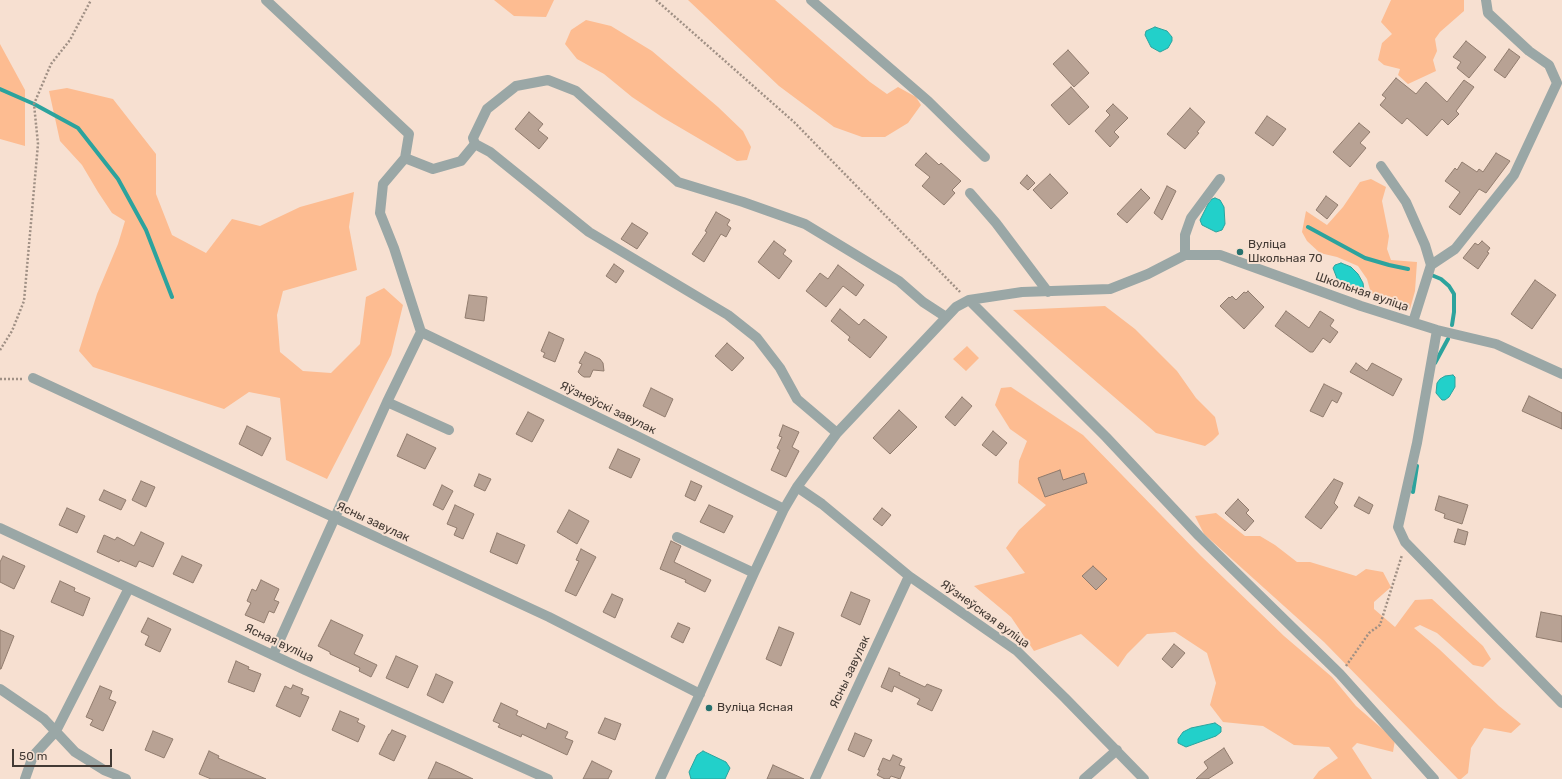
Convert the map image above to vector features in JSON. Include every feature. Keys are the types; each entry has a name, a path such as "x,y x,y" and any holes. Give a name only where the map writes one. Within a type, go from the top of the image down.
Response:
{"street":[{"path":"266,0 409,134 405,158 383,184 380,213 394,248 421,332 387,402 274,655"},
{"path":"811,0 928,100 985,157"},
{"path":"1431,265 1455,249 1514,174 1560,84 1549,65 1529,51 1488,13 1486,0"},
{"path":"836,433 797,399 780,368 757,338 728,315 589,232 490,152 475,144 473,138 487,109 516,86 548,80 576,91 678,182 743,202 805,224 899,281 923,302 946,317"},
{"path":"405,158 433,169 461,161 475,144"},
{"path":"1381,166 1406,202 1425,245 1431,265 1414,322"},
{"path":"1184,255 1185,234 1191,218 1220,179"},
{"path":"970,193 996,223 1048,292"},
{"name":"Школьная вуліца","path":"969,300 1022,292 1110,289 1148,274 1184,255 1220,255 1361,306 1437,330 1496,344 1562,374"},
{"path":"660,779 784,509 797,487 836,433 956,307 969,300 1100,432 1200,536 1340,674 1434,779"},
{"path":"1437,330 1417,443 1398,527 1405,542 1562,703"},
{"name":"Яўзнеўскі завулак","path":"421,332 784,509"},
{"name":"Ясны завулак","path":"33,378 549,617 700,694"},
{"path":"387,402 449,430"},
{"name":"Яўзнеўская вуліца","path":"797,487 822,504 909,576 1016,651 1144,779"},
{"name":"Ясная вуліца","path":"0,528 274,655 548,779"},
{"path":"678,537 754,573"},
{"name":"Ясны завулак","path":"815,779 909,576"},
{"path":"25,779 33,756 56,731 129,588"},
{"path":"0,689 44,719 75,752 104,770 126,779"},
{"path":"1084,779 1116,750"}],"path":[{"path":"0,350 12,331 24,301 38,144 34,104 51,64 70,40 91,0"},
{"path":"656,0 794,122 969,300"},
{"path":"0,379 33,378"},
{"path":"1340,674 1369,633 1380,625 1405,542"}],"shaded area":[{"path":"494,0 554,0 546,17 514,16"},
{"path":"688,0 775,0 870,82 887,94 898,87 916,97 921,105 908,123 885,137 862,137 834,127 779,86"},
{"path":"1391,0 1464,0 1464,11 1440,32 1435,39 1437,51 1433,60 1436,71 1408,84 1398,75 1400,69 1384,65 1378,60 1382,43 1392,34 1381,22"},
{"path":"586,20 611,26 652,51 718,107 743,131 751,147 747,160 737,161 662,117 632,97 604,74 577,59 565,44 571,30"},
{"path":"0,44 25,90 25,146 0,139"},
{"path":"67,88 113,99 156,154 156,194 172,235 206,253 232,219 260,226 300,207 354,192 349,227 357,270 283,291 277,315 280,352 303,371 331,373 360,344 366,297 384,288 403,305 391,355 327,479 286,460 280,398 249,392 224,409 93,367 79,351 97,294 118,244 125,221 112,213 82,165 60,141 49,91"},
{"path":"1371,179 1386,187 1382,201 1389,236 1387,249 1391,260 1417,262 1415,291 1410,309 1397,306 1371,293 1367,279 1358,266 1337,257 1320,253 1307,241 1302,232 1306,211 1327,225 1343,207 1360,182"},
{"path":"1105,306 1135,329 1177,371 1196,398 1215,417 1219,434 1212,441 1205,446 1156,433 1013,310"},
{"path":"967,346 979,358 966,371 953,359"},
{"path":"1011,387 1083,435 1201,556 1284,636 1332,677 1356,706 1395,740 1393,752 1357,743 1352,748 1372,779 1313,779 1319,771 1338,758 1329,747 1294,745 1263,726 1223,722 1210,705 1216,683 1207,653 1175,632 1147,634 1127,654 1118,667 1081,634 1034,651 1011,617 974,586 1025,573 1006,548 1019,530 1046,505 1018,483 1019,461 1027,441 1010,429 995,405 1001,388"},
{"path":"1216,513 1245,536 1260,536 1275,545 1297,562 1310,562 1356,576 1366,569 1383,572 1391,587 1374,602 1374,609 1395,627 1415,600 1432,599 1483,646 1491,659 1483,667 1473,665 1437,633 1420,625 1414,628 1439,649 1499,706 1521,724 1511,733 1484,728 1471,748 1468,773 1461,779 1458,779 1324,642 1204,534 1195,516"}],"water":[{"path":"1155,27 1167,31 1172,37 1172,41 1168,48 1160,52 1151,47 1145,35 1146,31"},
{"path":"1215,198 1220,200 1224,207 1225,224 1222,230 1216,232 1202,225 1200,220 1208,204"},
{"path":"1341,263 1351,267 1358,274 1363,283 1364,291 1360,294 1338,281 1333,268 1335,265"},
{"path":"1453,375 1455,377 1455,387 1449,397 1442,400 1436,393 1437,383 1445,376"},
{"path":"1215,723 1221,727 1221,732 1216,736 1186,747 1178,743 1178,739 1183,732 1191,728"},
{"path":"703,751 726,762 730,768 725,779 691,779 689,772 697,755"}],"building":[{"path":"1466,41 1486,57 1469,78 1457,68 1461,62 1453,57"},
{"path":"1509,49 1520,57 1505,78 1494,70"},
{"path":"1068,50 1089,73 1074,87 1053,64"},
{"path":"1396,78 1416,94 1426,82 1447,102 1464,80 1474,87 1456,111 1459,114 1448,125 1442,119 1427,136 1407,118 1402,124 1380,105 1386,98 1382,95"},
{"path":"1071,87 1089,107 1069,125 1051,105"},
{"path":"1113,104 1128,118 1114,132 1119,137 1110,147 1095,131 1110,115 1106,111"},
{"path":"1190,108 1205,122 1197,132 1199,133 1185,149 1167,134"},
{"path":"529,112 543,124 538,130 548,138 539,149 515,129"},
{"path":"1267,116 1286,129 1273,146 1255,133"},
{"path":"1359,123 1370,132 1360,143 1366,148 1350,167 1333,152"},
{"path":"926,153 939,165 941,163 961,181 952,190 955,193 944,205 922,186 930,177 915,165"},
{"path":"1496,153 1510,161 1486,193 1479,189 1460,215 1449,207 1460,192 1445,181 1455,168 1457,170 1462,162 1477,172 1479,169 1483,172"},
{"path":"1050,174 1068,193 1051,209 1033,190"},
{"path":"1027,175 1035,183 1028,190 1020,183"},
{"path":"1167,186 1176,191 1162,220 1154,213"},
{"path":"1141,189 1150,198 1127,223 1117,214"},
{"path":"1326,196 1338,205 1327,219 1316,210"},
{"path":"716,212 730,220 727,225 731,228 726,237 721,234 704,262 692,254 707,232 705,231"},
{"path":"632,223 648,233 637,249 621,239"},
{"path":"774,241 786,250 783,254 792,261 779,279 758,262"},
{"path":"1482,241 1490,248 1487,252 1489,253 1478,269 1463,258 1475,243 1478,245"},
{"path":"614,264 624,271 616,283 606,276"},
{"path":"838,265 864,285 856,296 843,286 826,307 806,291 820,273 828,279"},
{"path":"1535,280 1556,295 1532,329 1511,314"},
{"path":"1248,291 1264,307 1244,329 1220,306 1229,297 1230,298 1232,296 1236,300 1244,292 1246,293"},
{"path":"469,295 487,297 484,321 465,318"},
{"path":"840,309 859,325 864,319 887,337 870,358 848,340 850,337 831,321"},
{"path":"1286,311 1309,328 1320,311 1334,320 1330,326 1338,332 1330,343 1323,338 1313,352 1310,352 1275,326"},
{"path":"549,332 564,339 555,362 543,357 545,353 541,351"},
{"path":"727,343 744,358 732,371 715,356"},
{"path":"585,352 600,359 603,363 604,371 593,370 590,377 584,377 578,372 582,364 579,363"},
{"path":"1356,363 1367,371 1372,363 1402,379 1393,396 1350,372"},
{"path":"1324,384 1342,393 1337,403 1332,400 1323,417 1310,411"},
{"path":"651,388 673,399 665,417 643,406"},
{"path":"1529,396 1562,413 1562,429 1522,411"},
{"path":"962,397 972,406 955,426 945,417"},
{"path":"899,410 917,427 890,454 873,438"},
{"path":"528,412 544,420 532,442 516,434"},
{"path":"783,425 799,432 792,447 799,451 786,477 771,470 780,450 777,448 782,437 779,436"},
{"path":"247,426 271,438 262,456 239,444"},
{"path":"993,431 1007,443 996,456 982,445"},
{"path":"407,434 436,448 425,469 397,456"},
{"path":"618,449 640,459 631,478 609,468"},
{"path":"1060,470 1063,480 1084,473 1087,483 1045,497 1038,478"},
{"path":"479,474 491,479 485,491 474,486"},
{"path":"1334,479 1343,483 1334,503 1338,507 1321,529 1305,517"},
{"path":"141,481 155,487 146,507 132,500"},
{"path":"691,481 702,486 695,501 685,496"},
{"path":"442,485 453,491 443,510 433,505"},
{"path":"104,490 126,500 121,510 99,500"},
{"path":"1439,496 1468,505 1462,524 1444,518 1445,514 1435,510"},
{"path":"1359,497 1373,505 1369,514 1354,506"},
{"path":"1238,499 1249,510 1246,513 1254,521 1245,531 1225,513"},
{"path":"455,505 474,514 463,539 454,535 457,528 447,524"},
{"path":"709,505 733,516 724,533 700,522"},
{"path":"67,508 85,516 77,533 59,525"},
{"path":"882,508 891,515 882,526 873,519"},
{"path":"569,510 589,521 577,544 557,532"},
{"path":"1458,529 1468,532 1465,545 1454,542"},
{"path":"141,532 164,543 153,567 139,561 136,567 120,560 119,562 97,552 104,535 115,540 117,537 134,546"},
{"path":"497,533 525,545 517,564 490,552"},
{"path":"671,541 681,546 674,562 711,580 705,592 685,582 686,580 660,569"},
{"path":"581,549 596,557 576,596 565,591 579,561 576,560"},
{"path":"3,556 25,566 14,589 0,582 0,562"},
{"path":"182,556 202,565 193,583 173,574"},
{"path":"1093,566 1107,579 1096,590 1082,576"},
{"path":"261,580 279,589 274,600 279,602 274,613 269,611 264,623 245,615 251,603 247,601 252,589 256,591"},
{"path":"60,581 75,588 74,591 90,598 83,616 51,602"},
{"path":"851,592 870,600 860,625 841,616"},
{"path":"612,594 623,599 615,618 603,612"},
{"path":"1541,612 1562,616 1562,642 1536,637"},
{"path":"148,618 171,629 160,652 145,645 149,636 141,632"},
{"path":"331,620 363,635 354,654 377,665 371,677 359,671 360,668 330,654 330,652 318,646"},
{"path":"678,623 690,628 683,643 671,637"},
{"path":"779,627 794,633 781,666 766,659"},
{"path":"0,630 14,636 1,669 0,669"},
{"path":"1174,644 1185,653 1172,668 1162,659"},
{"path":"396,656 418,666 408,688 386,678"},
{"path":"236,661 249,667 248,669 261,674 254,692 228,682"},
{"path":"889,668 900,673 899,675 925,687 927,684 942,690 932,711 917,704 920,699 894,686 892,692 881,687"},
{"path":"436,674 453,682 443,703 427,695"},
{"path":"293,685 303,689 301,694 309,697 300,717 276,706 285,686 291,689"},
{"path":"100,686 112,691 109,699 116,702 103,731 90,725 93,720 86,717"},
{"path":"501,703 518,711 516,715 546,729 548,723 568,732 565,738 573,741 567,755 522,734 521,737 498,727 500,724 493,721"},
{"path":"340,711 359,719 357,722 365,726 358,742 332,730"},
{"path":"605,718 621,724 615,740 598,733"},
{"path":"392,730 406,736 394,761 379,754"},
{"path":"153,731 173,739 164,758 145,750"},
{"path":"855,733 872,740 864,757 848,750"},
{"path":"1224,748 1233,763 1208,779 1196,779 1208,768 1204,762"},
{"path":"209,751 219,756 218,758 266,779 211,779 199,774"},
{"path":"893,755 902,759 899,765 905,767 900,779 891,776 889,779 885,779 877,775 883,758 890,761"},
{"path":"592,761 612,771 608,779 583,779"},
{"path":"436,762 448,767 473,779 428,779"},
{"path":"773,765 804,779 767,779"}],"waterway":[{"path":"0,89 34,104 78,128 118,179 146,230 172,297"},
{"path":"1308,227 1365,258 1408,269"},
{"path":"1429,274 1441,279 1449,286 1454,294 1452,325"},
{"path":"1435,363 1448,339"},
{"path":"1413,492 1417,466"}],"place":[{"name":"Вуліца Школьная 70","path":"1240,252"},
{"name":"Вуліца Ясная","path":"709,708"}]}
